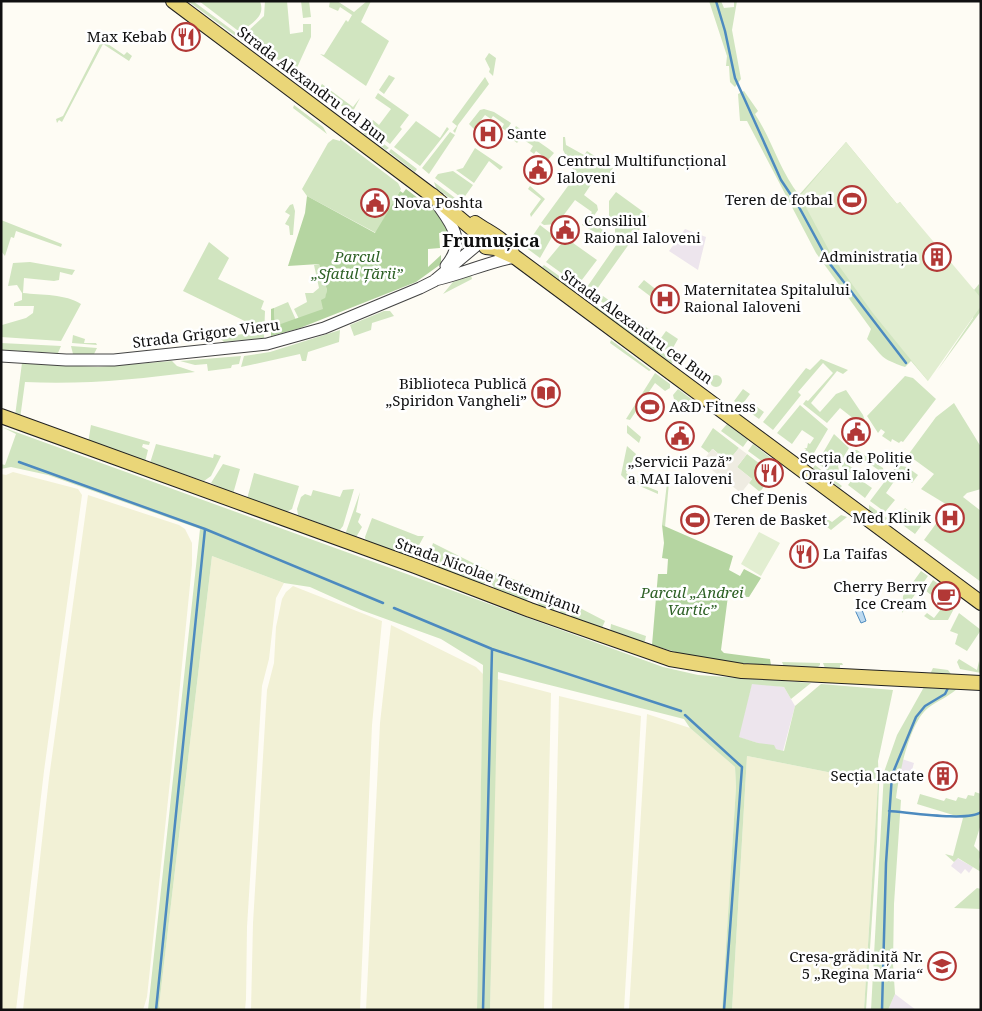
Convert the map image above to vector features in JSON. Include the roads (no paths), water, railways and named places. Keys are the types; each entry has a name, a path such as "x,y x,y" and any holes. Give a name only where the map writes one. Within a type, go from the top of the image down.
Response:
{"main road":[{"name":"Strada Alexandru cel Bun","path":"173,1 490,241 515,257 981,603"},
{"name":"Strada Nicolae Testemițanu","path":"1,416 530,610 670,659 742,670 981,683"}],"street":[{"path":"432,196 452,224 456,239 451,260 437,280"},
{"path":"437,280 490,241"},
{"path":"437,280 455,276 496,260 515,257"},
{"name":"Strada Grigore Vieru","path":"1,356 66,360 114,360 267,344 324,328 437,280"}],"water":[{"path":"858,606 861,607 866,621 861,623 855,610"}],"waterway":[{"path":"716,1 725,31 735,78 781,180 799,207 830,264 906,363"},
{"path":"19,462 205,529 383,603"},
{"path":"156,1010 205,529"},
{"path":"394,608 492,649 681,711"},
{"path":"483,1010 492,649"},
{"path":"882,1010 886,863 892,775 916,717 925,706 945,694 948,688"},
{"path":"685,715 742,767 724,1010"},
{"path":"889,811 951,816 974,815 981,812"}],"place":[{"name":"Max Kebab","path":"186,37"},
{"name":"Sante","path":"488,134"},
{"name":"Centrul Multifuncțional Ialoveni","path":"538,170"},
{"name":"Teren de fotbal","path":"852,200"},
{"name":"Nova Poshta","path":"375,203"},
{"name":"Consiliul Raional Ialoveni","path":"565,230"},
{"name":"Administrația","path":"937,257"},
{"name":"Maternitatea Spitalului Raional Ialoveni","path":"665,299"},
{"name":"Biblioteca Publică „Spiridon Vangheli”","path":"546,393"},
{"name":"A&D Fitness","path":"650,407"},
{"name":"Secția de Poliție Orașul Ialoveni","path":"856,432"},
{"name":"„Servicii Pază” a MAI Ialoveni","path":"680,436"},
{"name":"Chef Denis","path":"769,473"},
{"name":"Med Klinik","path":"950,518"},
{"name":"Teren de Basket","path":"695,520"},
{"name":"La Taifas","path":"804,554"},
{"name":"Cherry Berry Ice Cream","path":"946,596"},
{"name":"Secția lactate","path":"943,776"},
{"name":"Creșa-grădiniță Nr. 5 „Regina Maria“","path":"942,966"}],"district":[{"name":"Frumușica","path":"491,241"}],"park label":[{"name":"Parcul „Sfatul Țării”","path":"357,266"},
{"name":"Parcul „Andrei Vartic”","path":"692,602"}]}
